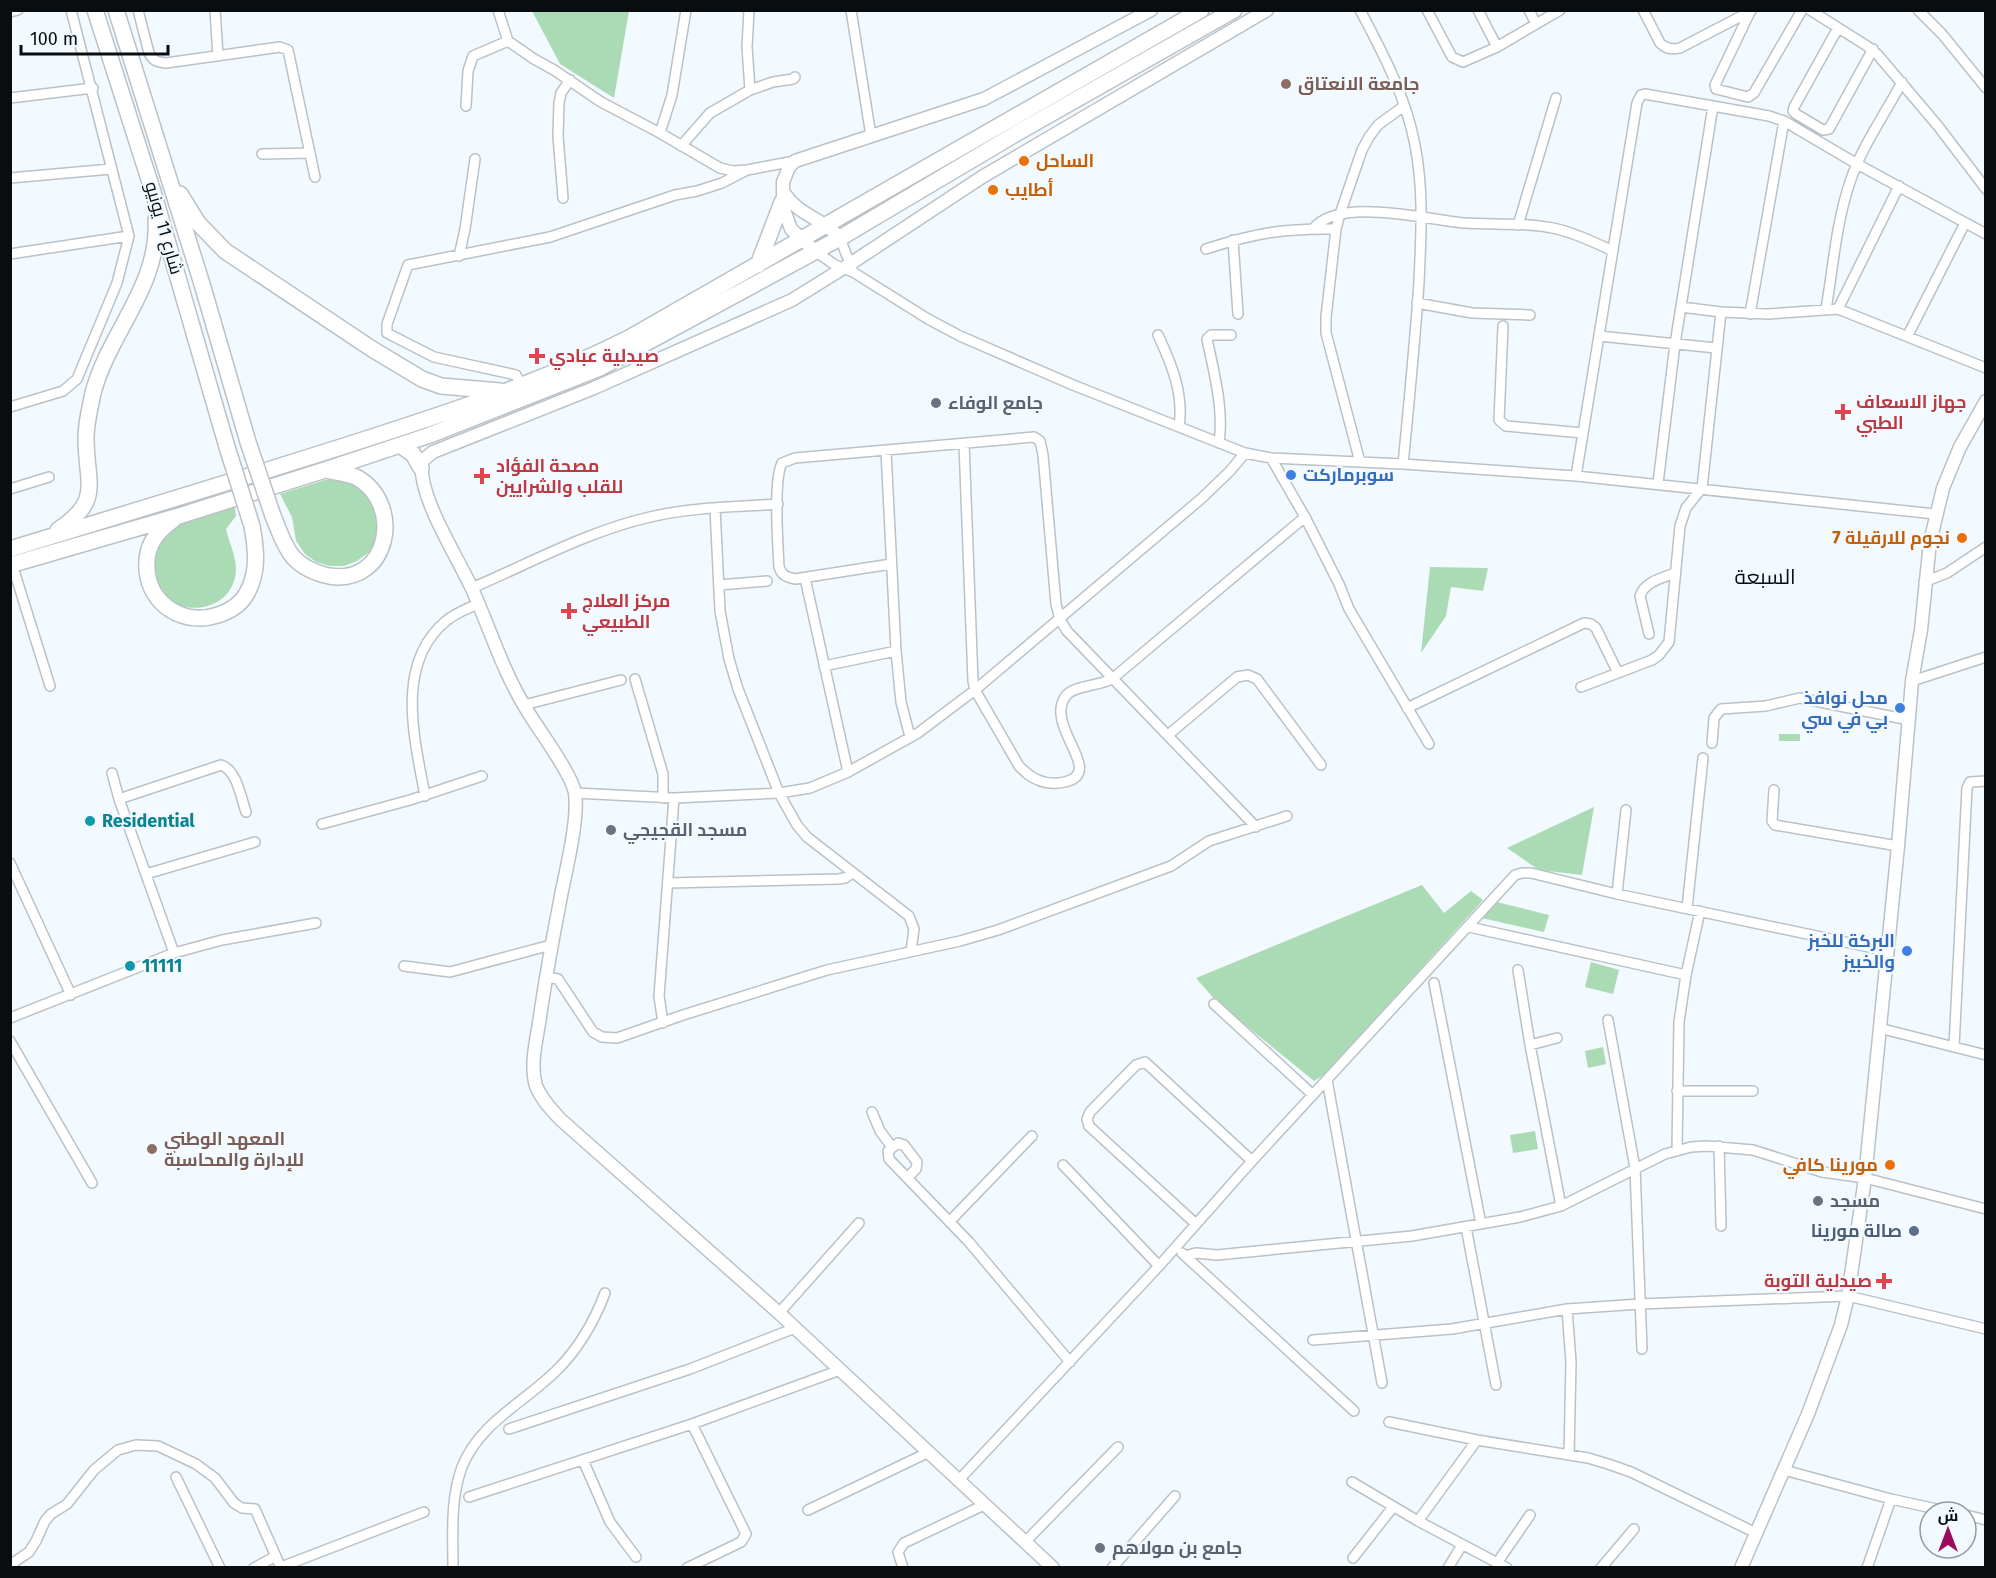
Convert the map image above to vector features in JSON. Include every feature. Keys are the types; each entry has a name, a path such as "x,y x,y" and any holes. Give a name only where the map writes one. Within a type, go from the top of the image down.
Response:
{"highway":[{"name":"شارع 11 يونيو","path":"95,10 154,195 252,526 256,554 254,576 247,594 238,605 231,609 213,616 194,618 167,608 155,596 148,577 147,554 154,537 182,515"},
{"name":"شارع 11 يونيو","path":"116,10 248,442 284,543 293,557 304,567 317,574 335,577 354,575 366,569 377,556 384,539 385,518 381,502 376,494 354,476 325,470"},
{"path":"47,538 421,422 591,358 802,240 826,224 1201,10"},
{"path":"11,559 182,515 325,470 518,402 600,368 840,237 1234,10"},
{"path":"146,170 166,171 198,223 225,251 372,349 422,378 441,386 503,391"},
{"path":"11,559 68,524 81,512 89,498 90,481 86,439 88,416 94,389 105,361 139,296 153,261 157,233 154,195"},
{"path":"758,265 783,197"},
{"path":"400,445 413,454 421,468"}],"street":[{"path":"10,12 18,10"},
{"path":"10,407 63,391 76,379 117,283 129,236 93,88 71,10"},
{"path":"138,10 152,59 166,63 280,47 288,50 315,177"},
{"path":"215,10 218,56"},
{"path":"498,10 508,41 534,59 601,102 720,168 733,171 795,161 984,99 1127,16 1151,10"},
{"path":"660,133 672,95 686,10"},
{"path":"749,10 747,47 750,90"},
{"path":"851,10 871,136"},
{"path":"1053,1568 795,1328 560,1119 543,1099 534,1072 537,1040 551,945 572,834 574,793 567,774 524,705 431,503 421,468 422,461 433,452 594,388 792,300 849,268 982,177 1267,10"},
{"path":"1360,10 1396,83 1404,106 1415,144 1422,217 1418,303 1403,464"},
{"path":"1427,10 1455,60 1463,62 1497,47 1560,10"},
{"path":"1478,10 1497,47"},
{"path":"1529,10 1536,24"},
{"path":"1643,10 1660,43 1664,47 1674,49 1752,11"},
{"path":"1752,11 1715,85 1716,89 1748,97 1754,93 1802,10"},
{"path":"1810,10 1872,49 1902,82 1986,189"},
{"path":"1918,10 1942,34 1986,88"},
{"path":"1838,28 1794,107 1793,111 1796,114 1823,130 1829,129 1872,49"},
{"path":"466,106 468,72 473,56 508,41"},
{"path":"681,146 710,113 750,90 773,82 793,79 795,76"},
{"path":"563,198 558,136 559,103 561,93 570,80"},
{"path":"1826,309 1844,203 1857,164 1902,82"},
{"path":"10,98 93,88"},
{"path":"1576,476 1638,99 1641,95 1769,116 1784,121 1857,164 1986,234"},
{"path":"1518,225 1556,98"},
{"path":"1360,462 1326,333 1336,229 1362,150 1369,136 1378,125 1404,106"},
{"path":"1658,483 1675,344 1713,106"},
{"path":"1750,314 1784,121"},
{"path":"262,154 310,153"},
{"path":"459,256 475,159"},
{"path":"795,161 785,174 783,197 791,229 815,251 849,268 928,319 960,336 1245,453 1271,458 1403,464 1658,483 1935,514"},
{"path":"10,178 111,169"},
{"path":"521,385 516,375 434,357 387,333 387,324 408,265 522,244 559,234 675,195 722,183 747,170"},
{"path":"1838,309 1899,186"},
{"path":"783,197 800,211 826,224 840,237 849,268"},
{"path":"1313,229 1326,217 1340,214 1386,212 1464,223 1558,229 1613,251"},
{"path":"1908,335 1965,223"},
{"path":"1206,249 1233,240 1280,230 1336,229"},
{"path":"10,254 129,236"},
{"path":"1233,240 1239,314"},
{"path":"1418,303 1472,313 1530,315"},
{"path":"1681,307 1750,314 1784,314 1838,309 1986,368"},
{"path":"1581,687 1652,660 1665,649 1670,633 1683,516 1686,508 1702,488 1721,312"},
{"path":"1503,326 1499,420 1506,426 1583,432"},
{"path":"1158,335 1179,390 1181,405 1179,427"},
{"path":"1219,443 1221,420 1208,339 1211,335 1231,335"},
{"path":"1599,336 1716,348"},
{"path":"1741,1568 1808,1414 1841,1325 1848,1296 1865,1178 1912,681 1921,630 1924,582 1935,514 1942,488 1960,447 1986,401"},
{"path":"891,564 795,579 780,573 778,567 777,477 782,463 795,458 1026,436 1040,441 1056,604 1060,620 1067,631 1112,679 1256,827"},
{"path":"964,443 975,690 1019,766 1035,778 1054,783 1074,778 1080,768 1080,759 1063,725 1061,711 1064,698 1073,690 1098,685 1112,679 1305,517"},
{"path":"886,451 896,651 901,702 910,737"},
{"path":"574,793 674,798 779,793 810,788 848,772 910,737 975,690 1210,491 1245,453"},
{"path":"1271,458 1305,517 1349,609 1429,744"},
{"path":"10,489 49,477"},
{"path":"472,588 574,543 649,517 715,508 778,504"},
{"path":"715,508 722,628 738,689 779,793 797,825 807,837 912,920 914,929 911,951"},
{"path":"1924,582 1941,577 1986,547"},
{"path":"11,559 50,686"},
{"path":"1649,634 1641,592 1647,585 1675,573"},
{"path":"805,578 848,772"},
{"path":"720,585 767,581"},
{"path":"424,796 412,710 417,670 425,648 445,621 478,604"},
{"path":"1407,708 1584,623 1596,628 1618,673"},
{"path":"824,666 896,651"},
{"path":"1912,681 1986,657"},
{"path":"1168,735 1237,677 1248,675 1257,679 1321,765"},
{"path":"635,679 663,774 663,798"},
{"path":"524,705 621,680"},
{"path":"1712,743 1714,718 1721,709 1766,706 1800,698 1909,720"},
{"path":"1687,908 1703,758"},
{"path":"119,799 221,765 230,769 246,812"},
{"path":"112,773 119,799 174,953"},
{"path":"322,824 424,796 482,776"},
{"path":"1954,1047 1967,788 1970,782 1986,781"},
{"path":"1774,790 1772,821 1775,825 1898,846"},
{"path":"663,1023 659,996 674,798"},
{"path":"1617,894 1626,810"},
{"path":"546,977 558,979 593,1032 602,1037 617,1038 827,970 998,930 1171,866 1193,849 1209,841 1287,816"},
{"path":"146,874 255,842"},
{"path":"10,863 71,995"},
{"path":"668,883 838,879 845,878 852,873"},
{"path":"958,1481 1159,1266 1252,1161 1515,875 1531,873 1617,894 1888,951"},
{"path":"1677,1150 1678,1022 1700,911"},
{"path":"10,1018 174,953 222,940 316,923"},
{"path":"1469,927 1686,975"},
{"path":"404,966 450,972 551,945"},
{"path":"1518,970 1560,1206"},
{"path":"1434,983 1481,1224"},
{"path":"1214,1004 1313,1095"},
{"path":"1608,1020 1635,1168 1642,1349"},
{"path":"1879,1029 1986,1055"},
{"path":"1530,1045 1557,1038"},
{"path":"10,1041 92,1183"},
{"path":"1196,1224 1089,1126 1087,1119 1090,1112 1136,1065 1145,1062 1252,1161"},
{"path":"1327,1080 1382,1383"},
{"path":"1677,1091 1753,1091"},
{"path":"872,1112 880,1131 892,1147"},
{"path":"950,1221 1032,1136"},
{"path":"907,1178 916,1168 917,1160 904,1145 898,1143 888,1151 888,1157 907,1178 950,1221 1070,1362"},
{"path":"1719,1146 1721,1226"},
{"path":"1185,1256 1191,1253 1217,1255 1412,1236 1520,1217 1560,1206 1635,1168 1677,1150 1691,1147 1719,1146 1753,1150 1822,1172 1865,1178 1986,1209"},
{"path":"1063,1165 1159,1266"},
{"path":"778,1313 859,1223"},
{"path":"1467,1227 1496,1385"},
{"path":"1175,1248 1353,1411"},
{"path":"453,1568 456,1487 462,1467 471,1450 494,1422 558,1370 586,1334 605,1293"},
{"path":"1313,1340 1425,1332 1567,1309 1848,1296 1986,1329"},
{"path":"1567,1309 1571,1372 1569,1455"},
{"path":"509,1429 690,1369 795,1328"},
{"path":"469,1497 692,1424 840,1370"},
{"path":"1389,1422 1477,1440 1588,1458 1631,1472 1756,1533"},
{"path":"687,1568 741,1542 746,1534 692,1424"},
{"path":"1418,1521 1477,1440"},
{"path":"14,1565 33,1546 48,1517 68,1504 86,1479 103,1461 118,1450 143,1444 165,1448 196,1464 215,1478 234,1503 242,1508 255,1509 281,1567 424,1512"},
{"path":"1025,1542 1118,1447"},
{"path":"808,1510 927,1453"},
{"path":"583,1460 605,1514 636,1557"},
{"path":"1784,1470 1918,1505"},
{"path":"176,1477 220,1568"},
{"path":"1352,1482 1418,1521 1507,1568"},
{"path":"1112,1568 1175,1496"},
{"path":"1867,1568 1891,1499"},
{"path":"903,1568 898,1552 904,1543 984,1505"},
{"path":"1353,1558 1393,1507"},
{"path":"1497,1563 1530,1515"},
{"path":"1601,1568 1634,1528"},
{"path":"1448,1568 1462,1545"},
{"path":"254,1568 276,1556"}],"green space":[{"path":"532,11 629,11 614,98 560,64"},
{"path":"340,479 355,482 367,490 380,514 376,542 368,553 344,566 330,566 316,562 305,554 296,541 292,517 280,494 325,480"},
{"path":"235,507 236,516 226,529 236,569 233,584 226,595 215,603 189,608 165,597 154,582 151,554 169,529 183,522"},
{"path":"1430,567 1488,568 1483,591 1451,587 1446,616 1421,653"},
{"path":"1779,734 1800,734 1800,741 1779,741"},
{"path":"1594,807 1582,875 1539,870 1507,848"},
{"path":"1422,885 1444,913 1471,891 1483,900 1325,1074 1314,1081 1216,1001 1196,978"},
{"path":"1497,902 1549,915 1544,932 1482,918"},
{"path":"1591,962 1619,970 1613,994 1585,987"},
{"path":"1603,1047 1606,1064 1588,1068 1585,1051"},
{"path":"1535,1131 1538,1149 1513,1153 1510,1135"}],"place":[{"name":"جامعة الانعتاق","path":"1286,84"},
{"name":"الساحل","path":"1024,161"},
{"name":"أطايب","path":"993,190"},
{"name":"صيدلية عبادي","path":"537,356"},
{"name":"جامع الوفاء","path":"936,403"},
{"name":"جهاز الاسعاف الطبي","path":"1843,412"},
{"name":"سوبرماركت","path":"1291,475"},
{"name":"مصحة الفؤاد للقلب والشرايين","path":"482,476"},
{"name":"7 نجوم للارقيلة","path":"1962,538"},
{"name":"مركز العلاج الطبيعي","path":"569,611"},
{"name":"محل نوافذ بي في سي","path":"1900,708"},
{"name":"Residential","path":"90,821"},
{"name":"مسجد القجيجي","path":"611,830"},
{"name":"البركة للخبز والخبيز","path":"1907,951"},
{"name":"11111","path":"130,966"},
{"name":"المعهد الوطني للإدارة والمحاسبة","path":"152,1149"},
{"name":"مورينا كافي","path":"1890,1165"},
{"name":"مسجد","path":"1818,1201"},
{"name":"صالة مورينا","path":"1914,1231"},
{"name":"صيدلية التوبة","path":"1884,1281"},
{"name":"جامع بن مولاهم","path":"1100,1548"}],"district":[{"name":"السبعة","path":"1765,577"}]}
